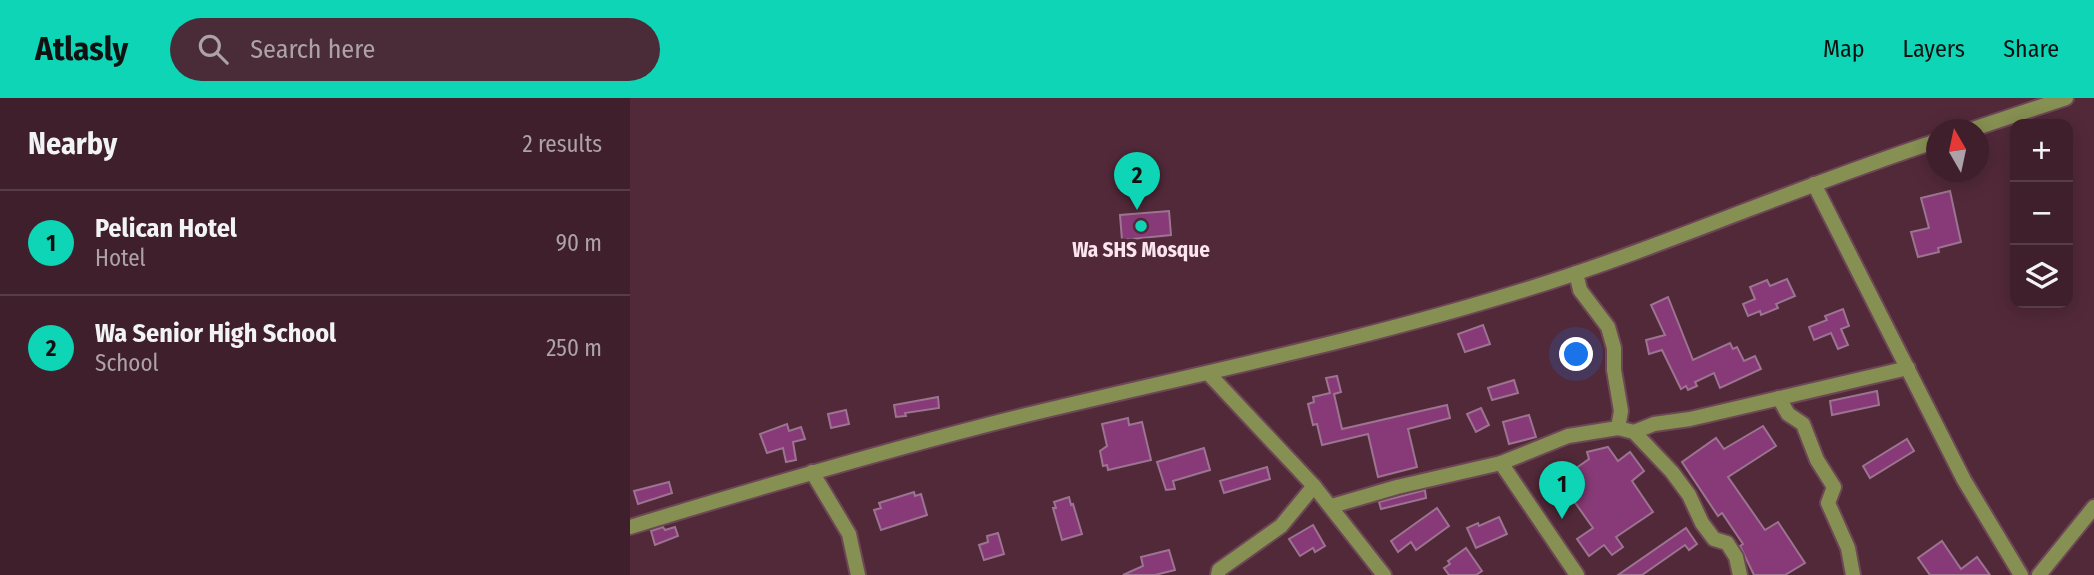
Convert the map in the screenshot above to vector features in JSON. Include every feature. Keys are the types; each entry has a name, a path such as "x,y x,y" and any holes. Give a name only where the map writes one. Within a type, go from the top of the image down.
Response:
{"street":[{"path":"1989,124 2066,98"},
{"path":"630,527 812,472 1024,416 1320,347 1523,290 1926,145"},
{"path":"1814,184 1964,480 2021,575"},
{"path":"1576,273 1580,290 1608,327 1614,348 1614,370 1621,411 1618,428"},
{"path":"1634,432 1654,424 1690,419 1909,369"},
{"path":"1208,373 1332,506 1384,575"},
{"path":"1779,398 1788,414 1803,424 1817,460 1834,487 1828,503 1849,548 1853,575"},
{"path":"1332,506 1397,487 1501,464 1569,436 1618,428 1634,432 1672,472 1689,495 1702,523 1714,539 1727,543 1736,557 1740,575"},
{"path":"1501,464 1577,575"},
{"path":"812,472 849,534 858,575"},
{"path":"1218,575 1219,570 1282,526 1314,486"},
{"path":"2044,574 2094,507"}],"building":[{"path":"1950,191 1961,242 1938,248 1939,252 1918,257 1911,232 1929,228 1921,198"},
{"path":"1169,211 1171,235 1122,240 1120,215"},
{"path":"1787,279 1795,296 1776,304 1778,308 1761,315 1760,311 1748,316 1743,304 1755,299 1750,287 1767,280 1770,286"},
{"path":"1668,297 1693,360 1730,343 1733,349 1737,347 1744,361 1755,356 1761,369 1720,388 1714,373 1695,382 1697,386 1688,390 1686,386 1681,389 1662,350 1649,354 1646,340 1665,335 1651,305"},
{"path":"1843,309 1849,326 1841,329 1848,345 1838,349 1831,333 1814,340 1809,327 1827,320 1825,316"},
{"path":"1483,325 1490,344 1465,352 1458,334"},
{"path":"1337,376 1341,392 1334,394 1342,429 1447,405 1450,418 1408,429 1417,467 1378,477 1368,434 1322,445 1308,404 1314,402 1313,397 1330,393 1326,378"},
{"path":"1514,380 1518,393 1492,400 1488,388"},
{"path":"1877,391 1879,405 1832,415 1830,401"},
{"path":"938,397 939,408 896,417 894,405"},
{"path":"1481,408 1489,425 1476,432 1467,414"},
{"path":"846,410 849,424 831,428 828,414"},
{"path":"1529,415 1536,437 1509,444 1503,422"},
{"path":"1128,418 1129,425 1142,422 1151,460 1108,470 1107,465 1103,466 1100,451 1107,446 1102,424"},
{"path":"787,424 789,431 801,427 805,439 793,442 796,460 786,462 783,448 767,453 760,434"},
{"path":"1763,426 1776,446 1728,477 1765,530 1778,522 1805,563 1785,575 1754,575 1740,546 1743,544 1722,513 1718,516 1682,462 1716,438 1724,449"},
{"path":"1907,439 1914,451 1870,478 1863,466"},
{"path":"1608,447 1618,461 1630,452 1644,471 1632,481 1653,512 1616,537 1623,547 1612,555 1604,545 1589,556 1577,539 1593,528 1559,480 1589,459 1587,452"},
{"path":"1204,448 1210,470 1173,481 1175,489 1166,490 1157,462"},
{"path":"1267,467 1270,479 1224,493 1220,481"},
{"path":"669,482 672,493 638,504 634,491"},
{"path":"1425,490 1426,498 1381,509 1379,502"},
{"path":"914,492 915,496 921,494 927,515 881,530 874,510 881,508 879,503"},
{"path":"1069,497 1082,534 1062,540 1053,508 1056,508 1054,502"},
{"path":"1437,508 1449,526 1416,550 1411,542 1398,552 1391,541"},
{"path":"1499,517 1507,534 1476,548 1467,528"},
{"path":"1313,525 1325,546 1315,552 1313,548 1300,556 1289,539"},
{"path":"663,527 665,530 675,527 678,536 655,545 651,531"},
{"path":"1686,528 1697,544 1689,550 1685,545 1642,575 1618,575"},
{"path":"998,533 1004,554 984,560 979,545 988,542 987,536"},
{"path":"1942,541 1961,569 1977,557 1990,575 1930,575 1918,558"},
{"path":"1466,548 1482,571 1476,575 1449,575 1444,568 1450,564 1448,561"},
{"path":"1169,550 1175,570 1155,575 1123,575 1143,566 1141,557"}],"place":[{"name":"Wa Senior High School","path":"1137,210"},
{"name":"Wa SHS Mosque","path":"1141,226"},
{"name":"Pelican Hotel","path":"1562,519"}]}
